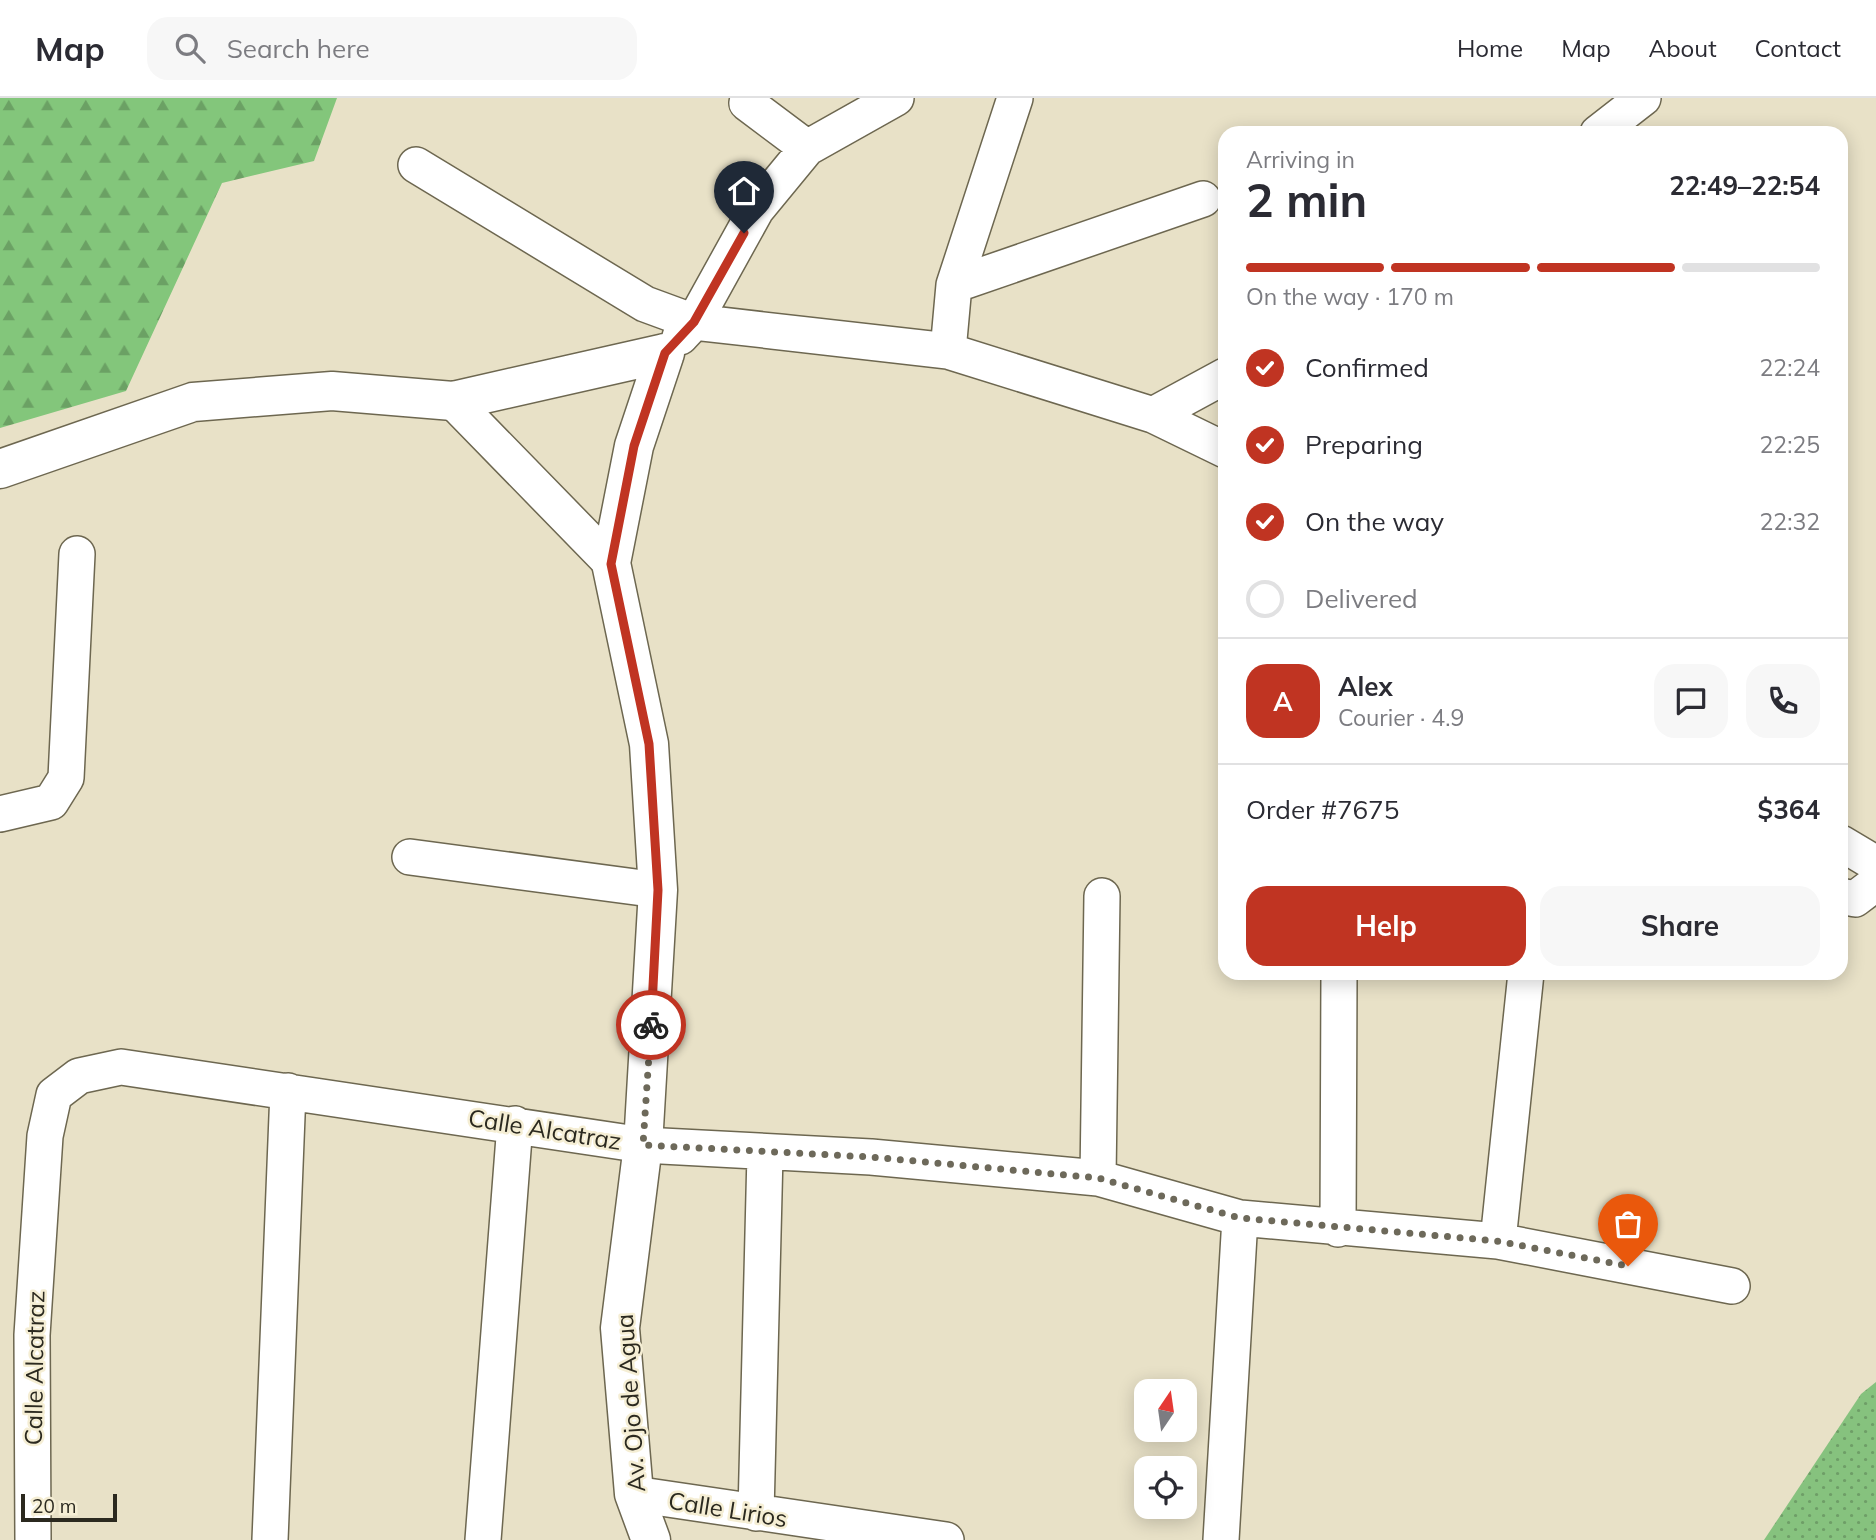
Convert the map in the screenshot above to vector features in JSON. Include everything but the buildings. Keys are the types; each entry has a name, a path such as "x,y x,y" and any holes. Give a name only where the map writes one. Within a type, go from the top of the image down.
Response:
{"main road":[{"path":"0,469 193,402 332,391 453,401 665,353"},
{"name":"Av. Ojo de Agua","path":"651,1540 634,1494 620,1328 643,1145 658,890 649,744 611,564 634,446 665,353"}],"street":[{"path":"665,353 694,322 756,210 807,148 896,98"},
{"path":"948,351 954,285 1015,98"},
{"path":"1607,126 1643,98"},
{"path":"744,100 807,148"},
{"path":"416,164 645,304 694,322 948,351 1153,415 1218,447"},
{"path":"954,285 1203,199"},
{"path":"1153,415 1218,380"},
{"path":"453,401 611,564"},
{"path":"0,814 51,802 66,778 77,554"},
{"path":"1848,847 1876,864"},
{"path":"410,857 658,890"},
{"path":"1848,898 1855,899 1876,883"},
{"path":"1098,1178 1102,895"},
{"path":"1338,1229 1339,980"},
{"path":"1497,1241 1525,980"},
{"name":"Calle Alcatraz","path":"33,1540 32,1335 45,1136 54,1095 79,1076 121,1067 643,1145 765,1154 871,1157 1098,1178 1240,1218 1338,1229 1497,1241 1732,1286"},
{"path":"270,1540 288,1091"},
{"path":"483,1540 515,1124"},
{"path":"756,1513 765,1154"},
{"path":"1221,1540 1240,1218"},
{"name":"Calle Lirios","path":"634,1494 893,1537 946,1540"}],"green space":[{"path":"0,98 337,98 314,161 222,183 126,391 0,428"},
{"path":"1876,1382 1876,1540 1764,1540 1861,1394"}],"way so far":[{"path":"651,1025 643,1145 765,1154 871,1157 1098,1178 1240,1218 1338,1229 1497,1241 1628,1266"}],"route":[{"path":"651,1025 658,890 649,744 611,564 634,446 665,353 694,322 744,233"}]}
